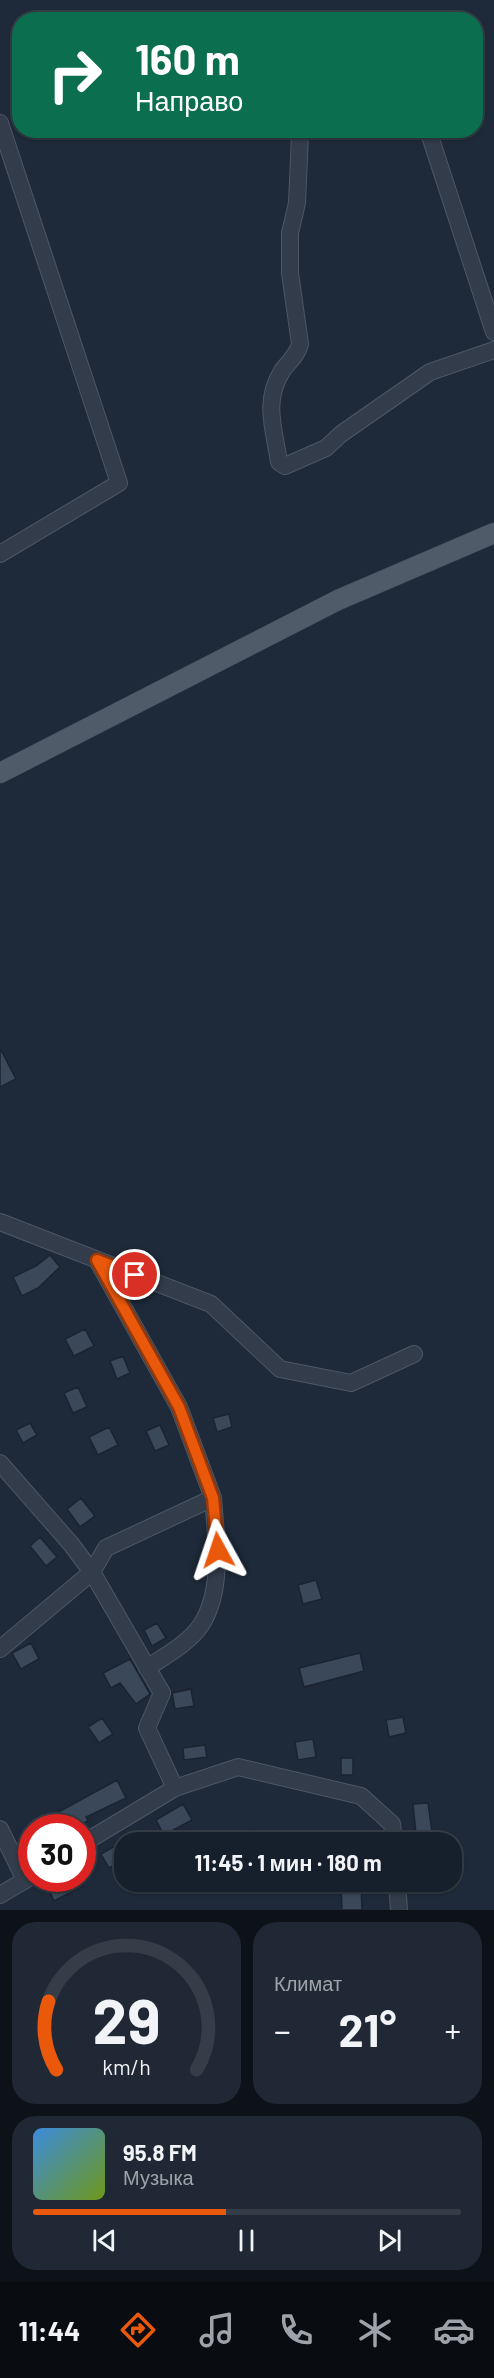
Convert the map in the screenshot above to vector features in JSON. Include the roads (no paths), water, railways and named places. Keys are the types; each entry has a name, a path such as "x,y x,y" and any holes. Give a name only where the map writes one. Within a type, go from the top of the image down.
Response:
{"main road":[{"path":"0,773 338,600 494,533"}],"street":[{"path":"0,123 119,483 0,554"},
{"path":"300,138 297,203 290,233 290,273 300,344 298,353 283,369 270,395 279,462 285,466 326,448 341,434 430,372 494,350"},
{"path":"431,138 494,332"},
{"path":"0,1222 211,1304 280,1369 351,1383 414,1354"},
{"path":"97,1260 179,1407 213,1498 218,1550 214,1589 201,1625 181,1644 147,1668"},
{"path":"0,1464 71,1544 92,1572 162,1693 147,1728 175,1788"},
{"path":"0,1649 92,1572 106,1548 213,1498"},
{"path":"96,1836 175,1788 238,1767 361,1796 392,1824 393,1832"},
{"path":"0,1829 18,1860"},
{"path":"0,1895 18,1884"},
{"path":"398,1892 399,1910"}]}
